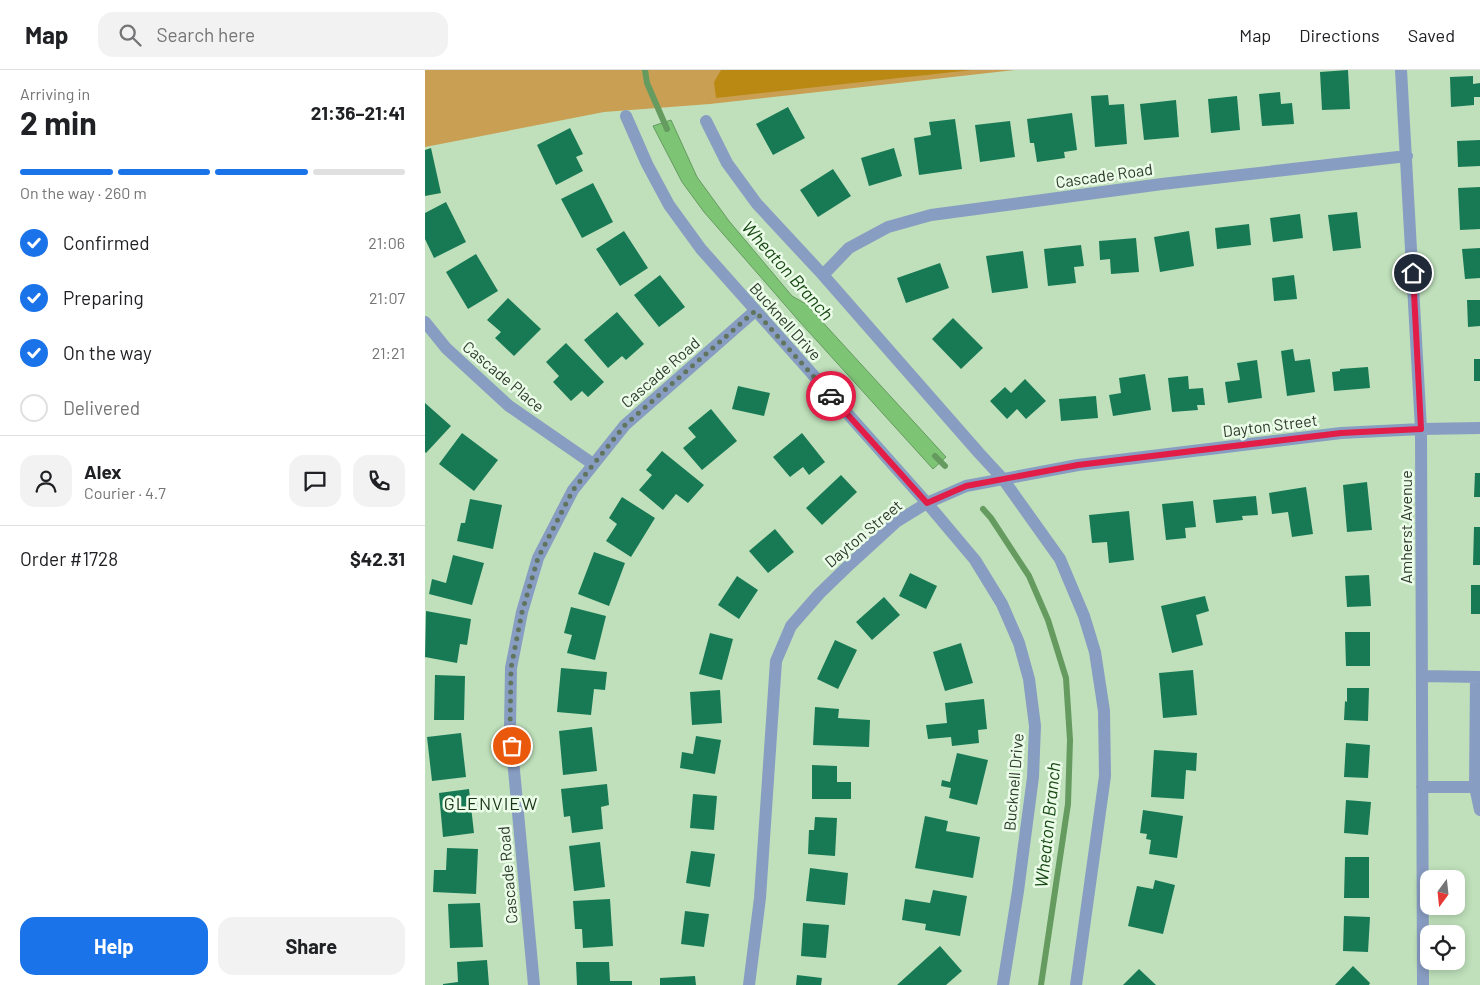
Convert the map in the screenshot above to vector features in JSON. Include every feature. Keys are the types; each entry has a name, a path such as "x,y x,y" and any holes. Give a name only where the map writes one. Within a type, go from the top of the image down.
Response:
{"street":[{"name":"Amherst Avenue","path":"1401,70 1421,429 1423,985"},
{"name":"Bucknell Drive","path":"626,116 647,164 669,205 701,249 927,503 975,560 1002,604 1019,643 1029,680 1035,726 1033,777 1003,985"},
{"path":"706,121 727,163 757,204 823,274 1003,479 1060,559 1084,616 1095,652 1105,711 1105,776 1076,985"},
{"name":"Cascade Road","path":"823,274 849,248 888,227 931,215 1162,184 1407,156"},
{"name":"Cascade Road","path":"533,985 510,727 511,668 522,612 538,558 573,490 625,425 755,311"},
{"name":"Cascade Place","path":"425,322 446,348 509,406 593,464"},
{"name":"Dayton Street","path":"749,985 760,898 776,661 791,626 819,594 896,522 927,503 966,486 1088,464 1341,433 1480,428"},
{"path":"1422,676 1478,677 1478,787 1480,810"},
{"path":"1422,787 1478,787"}],"shaded area":[{"path":"425,70 1015,70 710,104 604,112 425,147"},
{"path":"721,70 972,70 716,98 714,82"},
{"path":"671,120 697,177 729,221 792,296 806,304 946,457 933,469 799,321 704,212 682,182 653,126"}],"building":[{"path":"1348,70 1350,109 1322,110 1320,72"},
{"path":"1473,76 1473,84 1480,83 1480,97 1474,97 1474,105 1451,107 1450,77"},
{"path":"1280,92 1281,104 1292,103 1294,124 1262,126 1259,94"},
{"path":"1108,95 1109,105 1124,104 1127,144 1095,147 1091,96"},
{"path":"1237,96 1240,130 1211,133 1208,99"},
{"path":"1176,100 1179,137 1144,140 1140,104"},
{"path":"788,107 805,138 773,155 756,124"},
{"path":"1072,113 1077,150 1064,152 1065,158 1037,162 1034,143 1030,143 1027,119"},
{"path":"955,119 962,169 919,175 914,138 931,135 929,122"},
{"path":"1010,121 1015,157 980,162 975,125"},
{"path":"570,128 583,154 576,157 583,171 556,185 537,145"},
{"path":"1480,140 1480,166 1458,167 1457,141"},
{"path":"431,148 441,193 425,196 425,150"},
{"path":"894,148 902,176 869,186 861,158"},
{"path":"833,169 851,196 818,217 800,190"},
{"path":"593,183 613,222 582,238 561,199"},
{"path":"1480,187 1480,229 1460,230 1458,188"},
{"path":"446,202 466,242 434,258 425,239 425,213"},
{"path":"1357,212 1361,248 1333,251 1328,215"},
{"path":"1300,214 1303,238 1273,242 1270,218"},
{"path":"1249,224 1251,245 1217,249 1215,228"},
{"path":"624,231 648,268 620,286 596,249"},
{"path":"1189,231 1194,266 1160,272 1154,237"},
{"path":"1136,238 1139,272 1111,274 1110,259 1100,260 1099,241"},
{"path":"1081,245 1084,266 1074,267 1076,283 1048,286 1044,249"},
{"path":"1480,248 1480,278 1465,279 1462,249"},
{"path":"1023,251 1028,288 992,293 986,256"},
{"path":"476,254 498,291 468,309 446,272"},
{"path":"940,263 949,288 906,303 897,278"},
{"path":"660,275 685,307 659,327 634,295"},
{"path":"1294,275 1297,299 1274,301 1272,278"},
{"path":"508,298 541,329 514,356 495,338 501,332 487,320"},
{"path":"1467,300 1480,300 1480,326 1468,327"},
{"path":"617,312 644,344 626,360 622,356 608,368 584,340"},
{"path":"953,318 983,348 961,369 932,339"},
{"path":"566,343 604,382 588,397 582,391 571,401 553,382 559,376 546,362"},
{"path":"1293,349 1295,361 1310,359 1315,392 1287,396 1281,351"},
{"path":"1474,359 1480,359 1480,381 1474,381"},
{"path":"1257,360 1262,398 1228,403 1225,382 1240,380 1237,363"},
{"path":"1368,367 1370,388 1334,391 1332,372 1340,371 1340,369"},
{"path":"1145,374 1151,410 1113,416 1109,395 1121,393 1119,378"},
{"path":"1188,376 1189,389 1203,388 1205,405 1197,405 1198,410 1172,412 1168,378"},
{"path":"1025,379 1046,401 1026,419 1017,409 1007,419 990,401 1005,387 1011,393"},
{"path":"738,386 770,393 764,416 732,409"},
{"path":"1096,396 1098,418 1061,421 1059,399"},
{"path":"425,403 451,426 426,453 425,452"},
{"path":"711,409 737,441 702,470 683,448 696,437 688,428"},
{"path":"462,433 498,460 474,491 439,464"},
{"path":"802,433 825,462 809,475 803,467 790,477 773,457"},
{"path":"662,451 704,485 688,503 676,494 663,510 639,490 652,475 646,470"},
{"path":"1475,473 1480,473 1480,497 1474,497"},
{"path":"841,475 857,492 822,525 806,508"},
{"path":"1367,482 1372,530 1347,532 1343,485"},
{"path":"1306,487 1313,534 1292,537 1288,512 1272,514 1269,493"},
{"path":"1256,496 1258,515 1242,516 1243,520 1216,523 1213,500"},
{"path":"622,497 655,518 631,557 606,541 617,524 609,518"},
{"path":"470,499 502,505 493,549 457,541 461,523 465,523"},
{"path":"1193,501 1196,527 1185,528 1186,538 1166,540 1162,504"},
{"path":"1129,511 1134,560 1109,563 1107,542 1092,543 1089,515"},
{"path":"1474,527 1480,527 1480,565 1473,565"},
{"path":"775,529 794,552 768,573 749,551"},
{"path":"594,552 625,563 609,606 578,594"},
{"path":"453,555 484,563 472,605 429,594 432,579 446,583"},
{"path":"910,573 937,586 926,609 899,596"},
{"path":"1369,575 1371,606 1347,607 1345,576"},
{"path":"737,576 758,590 739,619 718,605"},
{"path":"1471,585 1480,585 1480,614 1471,614"},
{"path":"1205,596 1209,611 1196,615 1203,645 1172,653 1161,606"},
{"path":"884,597 900,615 872,640 856,622"},
{"path":"571,607 606,616 595,660 567,653 572,635 564,633"},
{"path":"426,611 471,619 467,645 460,644 457,663 425,657"},
{"path":"1345,632 1370,632 1370,666 1346,666"},
{"path":"710,633 733,639 722,680 699,674"},
{"path":"835,640 857,650 838,689 817,679"},
{"path":"961,643 973,683 945,691 933,652"},
{"path":"561,668 607,672 605,690 594,689 591,715 557,712"},
{"path":"1193,670 1197,715 1163,718 1159,673"},
{"path":"435,675 465,676 464,720 434,720"},
{"path":"1347,688 1369,688 1368,721 1344,720"},
{"path":"720,690 722,723 692,725 690,692"},
{"path":"984,699 987,729 978,730 979,743 952,746 951,737 928,739 926,725 947,723 945,703"},
{"path":"815,707 839,709 838,718 870,720 869,747 813,745"},
{"path":"592,727 597,771 563,775 559,731"},
{"path":"461,733 466,777 432,781 427,737"},
{"path":"696,736 721,740 715,774 680,768 682,752 693,754"},
{"path":"1346,743 1370,745 1368,778 1344,777"},
{"path":"1154,750 1197,753 1196,771 1186,770 1184,799 1151,797"},
{"path":"957,753 988,760 977,805 949,798 951,788 941,786 942,780 950,782"},
{"path":"812,765 837,766 837,782 851,782 851,799 812,799"},
{"path":"607,784 609,805 601,807 603,829 572,833 570,816 564,817 561,789"},
{"path":"469,789 474,833 443,837 439,793"},
{"path":"693,794 717,796 714,830 690,828"},
{"path":"1346,800 1371,802 1368,835 1344,833"},
{"path":"1143,810 1183,816 1177,858 1149,854 1151,840 1146,839 1147,834 1140,833"},
{"path":"925,816 948,821 946,831 980,837 973,878 915,868"},
{"path":"815,817 837,818 835,856 808,854 809,830 814,830"},
{"path":"600,842 605,887 574,891 569,846"},
{"path":"447,848 478,849 476,894 433,892 434,870 446,870"},
{"path":"691,851 715,854 710,887 686,883"},
{"path":"1345,857 1369,857 1369,898 1344,898"},
{"path":"810,868 848,873 845,905 806,901"},
{"path":"1155,880 1175,885 1163,934 1128,926 1137,886 1153,889"},
{"path":"933,890 967,896 960,936 925,930 926,924 902,920 905,899 930,903"},
{"path":"610,899 613,946 583,948 582,929 575,929 573,901"},
{"path":"480,903 483,947 450,948 448,904"},
{"path":"685,911 709,914 704,947 681,944"},
{"path":"1344,916 1370,917 1368,952 1343,951"},
{"path":"803,923 829,925 826,958 801,956"},
{"path":"940,946 962,971 946,985 897,985"},
{"path":"487,960 489,985 443,985 458,982 457,962"},
{"path":"576,962 609,962 610,981 632,981 632,985 577,985"},
{"path":"1353,966 1370,983 1369,985 1335,985"},
{"path":"1139,969 1156,985 1123,985"},
{"path":"797,975 822,978 821,985 796,985"},
{"path":"695,976 696,985 660,985 660,978"}],"waterway":[{"name":"Wheaton Branch","path":"645,70 647,83 667,129"},
{"name":"Wheaton Branch","path":"935,456 945,466"},
{"name":"Wheaton Branch","path":"983,509 991,518 1029,576 1048,620 1066,678 1070,740 1068,804 1041,985"}],"way so far":[{"path":"512,746 510,727 511,668 522,612 538,558 573,490 625,425 755,311 831,396"}],"district":[{"name":"GLENVIEW","path":"491,803"}],"route":[{"path":"831,396 927,503 966,486 1078,465 1341,433 1421,429 1413,273"}]}
